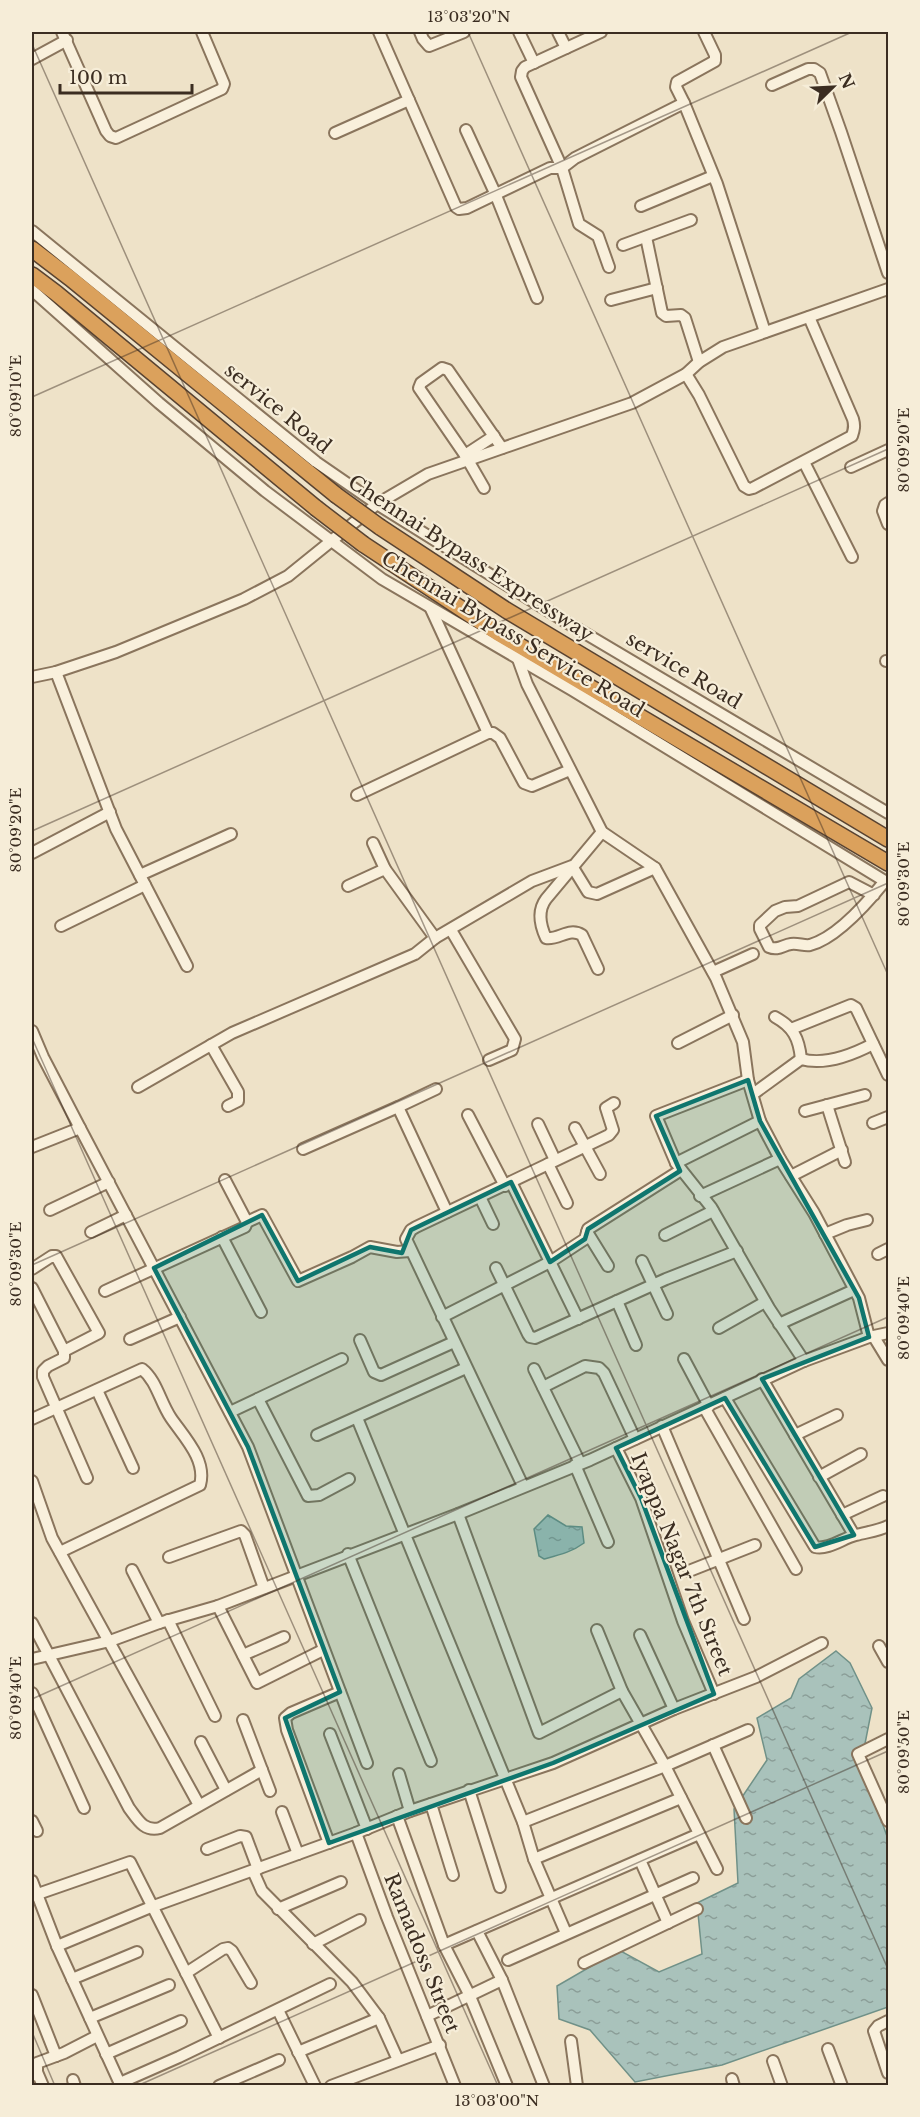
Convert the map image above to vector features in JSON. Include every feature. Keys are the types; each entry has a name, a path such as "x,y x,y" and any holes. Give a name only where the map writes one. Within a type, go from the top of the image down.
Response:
{"highway":[{"name":"Chennai Bypass Expressway","path":"32,249 380,528 506,610 888,839"},
{"path":"32,275 363,544 498,633 888,863"}],"street":[{"path":"32,59 64,36 106,131 110,136 116,138 222,89 224,84 202,32"},
{"path":"379,32 456,207 459,209 467,208 550,168 562,168 575,158 684,103"},
{"path":"420,32 429,46 464,32"},
{"path":"519,32 534,63"},
{"path":"558,32 566,48"},
{"path":"601,32 525,67 521,76 562,168 579,224 598,236 609,267"},
{"path":"704,32 715,55 715,61 677,82 676,87 713,176 765,332"},
{"path":"772,85 808,69 814,69 820,73 842,132 888,273"},
{"path":"335,133 409,100"},
{"path":"466,130 495,193 537,298"},
{"path":"641,206 713,176"},
{"path":"623,245 691,220"},
{"name":"service Road","path":"32,231 316,462 377,504 566,621 888,813"},
{"path":"646,237 662,314 681,315 685,318 699,362"},
{"path":"611,300 657,288"},
{"path":"32,677 56,672 116,652 244,599 288,576 377,504 428,474 466,458 632,403 686,374 699,362 723,347 888,289"},
{"name":"Chennai Bypass Service Road","path":"32,290 159,403 266,490 382,579 663,745 887,882"},
{"path":"686,374 699,395 744,486 749,489 753,488 852,436 855,426 809,317"},
{"path":"484,489 419,388 421,383 442,368 448,370 501,448"},
{"path":"466,458 494,436"},
{"path":"851,467 888,450"},
{"path":"804,462 852,557"},
{"path":"888,503 883,511 888,524"},
{"path":"431,608 488,733"},
{"path":"518,659 527,684 602,832 655,868 713,972 743,1042 748,1080 760,1121 859,1298 871,1337 888,1360"},
{"path":"56,672 110,812 187,966"},
{"path":"357,795 488,733 493,733 500,738 524,783 528,786 570,770"},
{"path":"32,853 110,812"},
{"path":"598,969 585,939 578,932 546,939 539,914 540,907 602,832"},
{"path":"61,926 231,834"},
{"path":"373,843 385,869 435,938"},
{"path":"572,866 588,892 597,894 655,868"},
{"path":"138,1087 232,1033 415,954 435,938 532,881 572,866"},
{"path":"348,886 385,869"},
{"path":"874,895 849,882 798,906 775,911 759,924 760,929 769,947 774,949 791,944 812,944 844,924 874,895 887,882"},
{"path":"451,930 515,1039 512,1050 489,1059"},
{"path":"713,972 753,954"},
{"path":"791,1029 851,1005 856,1008 888,1075"},
{"path":"678,1043 733,1015"},
{"path":"775,1017 791,1029 800,1044 801,1059"},
{"path":"32,1031 43,1057 248,1447 367,1763"},
{"path":"753,1094 801,1059 840,1058 857,1053 873,1044"},
{"path":"211,1045 238,1092 238,1101 228,1106"},
{"path":"748,1080 656,1116 679,1166 713,1211 765,1302 804,1361"},
{"path":"303,1149 436,1089"},
{"path":"805,1110 865,1095"},
{"path":"523,1486 406,1239 411,1230 612,1133 606,1108 614,1103"},
{"path":"827,1105 845,1162"},
{"path":"398,1107 447,1212"},
{"path":"468,1115 508,1184 578,1319"},
{"path":"873,1124 888,1117"},
{"path":"442,1317 550,1262 585,1239 588,1229 679,1166 760,1121"},
{"path":"538,1124 567,1203"},
{"path":"32,1148 80,1128"},
{"path":"575,1128 600,1174"},
{"path":"791,1176 842,1150"},
{"path":"700,1196 780,1159"},
{"path":"225,1180 247,1222"},
{"path":"50,1210 109,1182"},
{"path":"480,1197 493,1224"},
{"path":"665,1235 713,1211"},
{"path":"92,1232 126,1215"},
{"path":"105,1291 245,1227 247,1222 262,1215 298,1281 370,1247 397,1252 410,1251"},
{"path":"825,1234 867,1220"},
{"path":"587,1232 608,1266"},
{"path":"222,1237 261,1312"},
{"path":"878,1254 888,1249"},
{"path":"496,1268 530,1337 535,1338 737,1251"},
{"path":"32,1269 52,1256 56,1256 99,1333 64,1351"},
{"path":"642,1261 667,1314"},
{"path":"32,1288 64,1351 64,1358 48,1366 43,1371 43,1377 87,1478"},
{"path":"779,1324 854,1290"},
{"path":"617,1301 636,1345"},
{"path":"719,1328 765,1302"},
{"path":"130,1339 180,1317"},
{"path":"32,1659 110,1641 218,1606 297,1576 348,1554 458,1514 616,1448 804,1361 888,1333"},
{"path":"360,1340 374,1372 381,1375 454,1342"},
{"path":"230,1412 342,1359"},
{"path":"684,1359 706,1407 796,1569"},
{"path":"543,1387 585,1366 599,1368 604,1373 635,1439"},
{"path":"317,1435 466,1368"},
{"path":"534,1368 578,1464 608,1542"},
{"path":"32,1419 142,1369 149,1375 171,1419 179,1427 202,1470 200,1485 60,1552"},
{"path":"762,1379 854,1535"},
{"path":"97,1390 133,1468"},
{"path":"725,1398 815,1547 823,1548 854,1535 878,1531 888,1526"},
{"path":"258,1399 308,1496 319,1495 350,1479"},
{"path":"795,1435 837,1414"},
{"path":"357,1418 505,1777 523,1822 534,1859 566,1933"},
{"path":"662,1426 744,1619"},
{"name":"Iyappa Nagar 7th Street","path":"616,1448 640,1498 683,1621 714,1694"},
{"path":"819,1477 861,1454"},
{"path":"32,1481 52,1538 199,1805"},
{"path":"842,1515 883,1496"},
{"path":"458,1514 539,1733 622,1691"},
{"path":"169,1557 241,1531 245,1535 264,1588"},
{"path":"689,1571 755,1545"},
{"path":"348,1554 430,1761"},
{"path":"132,1570 164,1622 214,1716"},
{"path":"218,1606 257,1683 323,1650"},
{"path":"32,1623 129,1808 149,1829 155,1829 262,1770"},
{"path":"597,1630 622,1691 665,1766 717,1869"},
{"path":"640,1635 674,1709"},
{"path":"243,1655 284,1637"},
{"path":"57,1946 151,1906 362,1831 410,1810 505,1777 554,1763 674,1709 756,1677 822,1643"},
{"path":"879,1646 888,1662"},
{"path":"329,1843 287,1730 285,1718 291,1713 340,1692"},
{"path":"32,1693 84,1808"},
{"path":"243,1720 270,1791"},
{"path":"523,1822 665,1766 748,1730"},
{"name":"Ramadoss Street","path":"330,1734 387,1917 455,2085"},
{"path":"888,1740 858,1754 888,1821"},
{"path":"201,1742 226,1790"},
{"path":"713,1745 746,1818"},
{"path":"399,1774 410,1810"},
{"path":"469,1790 500,1887"},
{"path":"534,1859 681,1798"},
{"path":"431,1804 453,1875"},
{"path":"282,1812 298,1854"},
{"path":"397,1816 444,1945 469,1994 507,2085"},
{"path":"32,1821 37,1831"},
{"path":"444,1945 699,1834"},
{"path":"207,1849 240,1836 246,1837 262,1891 352,1982 379,2018 398,2060"},
{"path":"640,1860 668,1923"},
{"path":"35,1895 130,1862 219,2038"},
{"path":"508,1960 693,1878"},
{"path":"32,1881 35,1895 57,1946 120,2084 330,1984"},
{"path":"278,1909 341,1882"},
{"path":"584,1963 697,1909"},
{"path":"314,1944 360,1920"},
{"path":"477,1930 502,1980 544,2085"},
{"path":"186,1973 228,1948 251,1983"},
{"path":"72,1979 137,1952"},
{"path":"427,2016 502,1980"},
{"path":"90,2018 169,1985"},
{"path":"32,1995 56,2056"},
{"path":"278,2010 315,2085"},
{"path":"298,2052 379,2018"},
{"path":"106,2054 181,2021"},
{"path":"888,2021 874,2031 888,2073"},
{"path":"43,2085 34,2074 37,2063 64,2053 97,2036"},
{"path":"571,2041 576,2085"},
{"path":"331,2085 440,2045"},
{"path":"828,2049 842,2085"},
{"path":"219,2085 279,2060"},
{"path":"772,2061 782,2085"}],"highlighted area":[{"path":"748,1080 760,1121 859,1298 869,1337 762,1379 854,1535 815,1547 725,1398 616,1448 641,1498 714,1694 553,1763 329,1843 285,1718 340,1692 248,1447 154,1268 262,1215 298,1281 370,1247 402,1253 411,1230 511,1182 550,1262 585,1239 588,1229 680,1171 656,1116"}],"water":[{"path":"548,1515 566,1526 582,1527 584,1543 555,1556 544,1559 539,1556 534,1529"},
{"path":"836,1651 850,1663 872,1708 861,1764 888,1839 888,2007 722,2065 635,2082 590,2030 559,2019 557,1986 619,1950 659,1972 702,1954 697,1903 738,1883 734,1809 767,1760 757,1718 791,1698 799,1679"}]}
